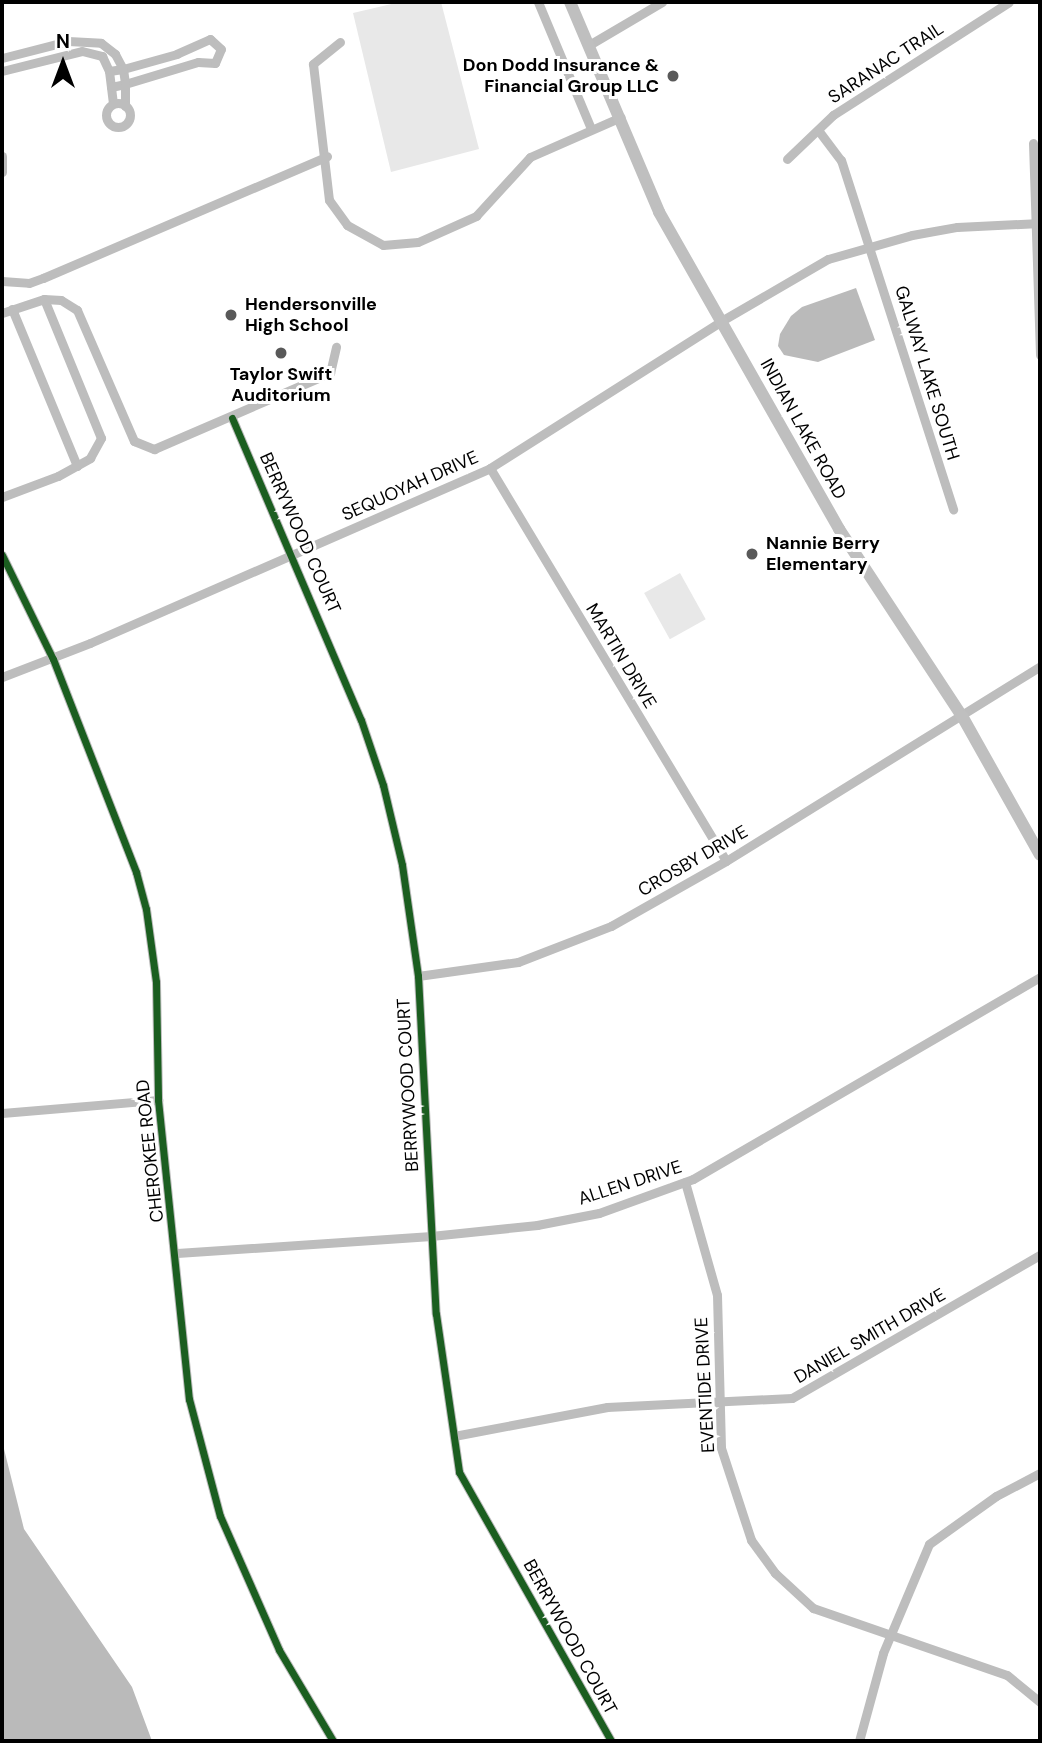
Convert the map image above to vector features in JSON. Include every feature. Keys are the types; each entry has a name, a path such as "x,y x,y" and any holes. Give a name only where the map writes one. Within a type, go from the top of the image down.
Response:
{"street":[{"path":"538,2 591,130"},
{"name":"INDIAN LAKE ROAD","path":"570,2 659,212 723,320 839,529 962,716 1040,855"},
{"path":"589,45 662,2"},
{"name":"SARANAC TRAIL","path":"787,159 818,130 1009,2"},
{"path":"109,71 123,69 211,39 221,50 215,64 198,62 111,86"},
{"path":"2,58 79,40 101,43 123,69 125,106 129,120 116,127 106,116 113,104 109,71 102,56 82,51 2,71"},
{"path":"340,42 313,64 327,156 329,200 347,225 383,245 404,246 477,216 530,157 621,117"},
{"path":"47,47 51,58"},
{"path":"113,104 125,106"},
{"name":"GALWAY LAKE SOUTH","path":"818,130 841,160 872,246 953,509"},
{"path":"1032,143 1040,355"},
{"path":"2,156 2,172"},
{"path":"2,281 29,283 43,278 327,156"},
{"name":"SEQUOYAH DRIVE","path":"2,677 53,659 490,468 723,320 828,259 957,227 1037,223"},
{"path":"2,497 77,466 90,458 101,439 44,299"},
{"path":"77,466 7,311 44,299 61,300 78,310 134,441 154,449 232,418 330,373 336,347"},
{"name":"BERRYWOOD COURT","path":"232,418 334,649 383,785 402,865 418,976 436,1314 458,1472 611,1741"},
{"name":"MARTIN DRIVE","path":"490,468 726,861"},
{"name":"CHEROKEE ROAD","path":"2,555 53,659 136,872 146,909 156,982 159,1100 177,1254 189,1399 220,1516 278,1650 333,1741"},
{"name":"CROSBY DRIVE","path":"418,976 518,962 561,948 611,926 726,861 1040,666"},
{"name":"ALLEN DRIVE","path":"177,1254 431,1236 537,1225 599,1213 685,1182 1040,977"},
{"path":"2,1113 159,1100"},
{"name":"EVENTIDE DRIVE","path":"685,1182 717,1295 721,1448 747,1527 775,1573 813,1608 1007,1675 1040,1702"},
{"name":"DANIEL SMITH DRIVE","path":"454,1436 607,1407 720,1405 792,1398 1040,1255"},
{"path":"859,1741 891,1635 935,1538 996,1496 1040,1473"}],"shaded area":[{"path":"400,2 441,2 479,149 391,172 353,13"},
{"path":"856,288 875,340 818,362 784,355 778,346 780,334 791,316 802,307"},
{"path":"680,573 706,619 670,639 644,593"},
{"path":"2,1441 24,1529 132,1687 152,1741 2,1741"}],"cycle path":[{"path":"232,418 361,720 383,785 402,865 418,976 436,1314 459,1472 611,1741"},
{"path":"2,555 53,659 136,872 146,909 156,982 158,1100 189,1399 220,1516 279,1650 333,1741"}],"place":[{"name":"Don Dodd Insurance & Financial Group LLC","path":"673,76"},
{"name":"Hendersonville High School","path":"231,315"},
{"name":"Taylor Swift Auditorium","path":"281,353"},
{"name":"Nannie Berry Elementary","path":"752,554"}]}
